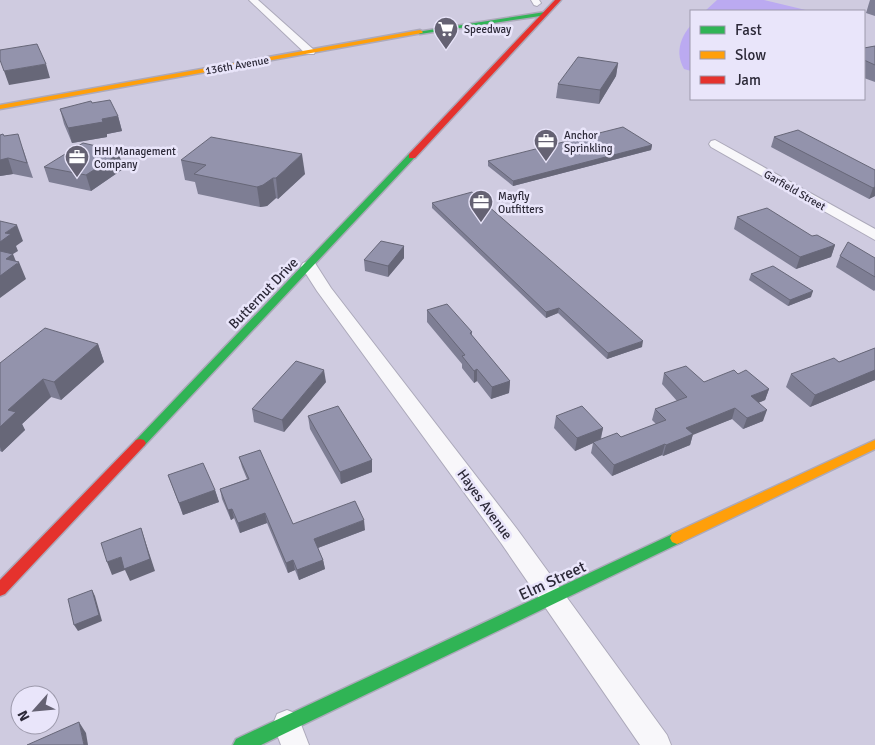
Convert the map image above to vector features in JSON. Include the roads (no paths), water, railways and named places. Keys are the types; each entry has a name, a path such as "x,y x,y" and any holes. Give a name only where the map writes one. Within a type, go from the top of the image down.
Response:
{"street":[{"path":"253,0 310,52"},
{"name":"136th Avenue","path":"0,108 475,23 536,2 549,0"},
{"name":"Butternut Drive","path":"0,590 309,266 558,0"},
{"name":"136th Avenue","path":"475,23 494,23 545,14"},
{"name":"Garfield Street","path":"715,144 875,235"},
{"name":"Hayes Avenue","path":"309,266 325,291 509,536 551,598 657,745"},
{"name":"Elm Street","path":"242,745 291,734 551,598 875,444"}],"place":[{"name":"Speedway","path":"446,50"},
{"name":"Anchor Sprinkling","path":"546,162"},
{"name":"HHI Management Company","path":"77,178"},
{"name":"Mayfly Outfitters","path":"481,223"}]}
